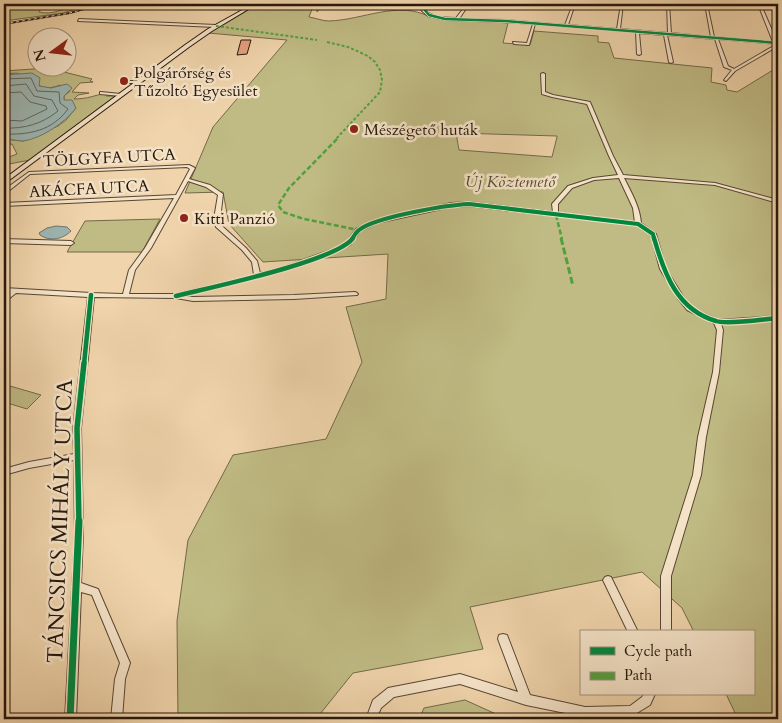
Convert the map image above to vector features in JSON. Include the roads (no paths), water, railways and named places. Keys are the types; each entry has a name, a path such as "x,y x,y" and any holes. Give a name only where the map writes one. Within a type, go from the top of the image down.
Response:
{"main road":[{"path":"4,182 210,30 255,4"}],"street":[{"path":"4,10 14,4"},
{"path":"420,4 423,10 434,16 457,19 777,43"},
{"path":"457,19 468,4"},
{"path":"525,4 574,6 566,26"},
{"path":"618,30 622,4"},
{"path":"668,4 668,34 671,62"},
{"path":"706,4 715,38 726,67 734,70"},
{"path":"777,43 760,4 778,5"},
{"path":"79,20 216,26"},
{"path":"514,43 528,44 534,24"},
{"path":"637,32 639,54"},
{"path":"726,80 734,70 777,43"},
{"path":"543,74 544,92 552,96 589,103 631,197 639,220 638,224"},
{"path":"126,82 138,82"},
{"path":"101,93 121,95"},
{"name":"TÖLGYFA UTCA","path":"4,192 29,173 190,166 193,168 186,179"},
{"path":"556,215 555,204 570,187 593,179 620,176 715,184 778,201"},
{"path":"125,296 132,270 148,248 186,179 208,186 221,194 217,219 219,227 244,249 255,262 257,276"},
{"name":"AKÁCFA UTCA","path":"4,204 176,196"},
{"path":"176,296 257,276 338,249 349,243 358,230 366,226 451,205 468,204 638,224 654,236 663,269 685,305 697,314 717,322 778,318"},
{"path":"4,241 71,243"},
{"path":"4,290 91,295 176,296 202,299 355,294"},
{"path":"4,300 14,291"},
{"name":"TÁNCSICS MIHÁLY UTCA","path":"70,719 77,586 77,428 91,295"},
{"path":"666,630 666,576 697,475 702,437 716,372 720,330 717,322"},
{"path":"4,472 29,465 78,456"},
{"path":"608,580 632,630"},
{"path":"77,586 95,592 125,663 120,680 116,719"},
{"path":"503,639 526,700"},
{"path":"371,719 377,704 392,692 460,679 526,700 585,712 632,711 646,701 649,696"}],"water":[{"path":"28,73 28,78 40,78 39,86 51,88 67,84 72,88 64,96 64,100 72,100 76,108 60,124 38,137 23,141 4,139 4,75"},
{"path":"56,226 67,227 71,231 60,238 52,239 44,237 39,233 47,228"}],"waterway":[{"path":"4,12 18,4"}],"railway":[{"path":"4,24 70,13 101,4"}],"place":[{"name":"Polgárőrség és Tűzoltó Egyesület","path":"124,81"},
{"name":"Mészégető huták","path":"354,129"},
{"name":"Kitti Panzió","path":"184,218"}],"park label":[{"name":"Új Köztemető","path":"510,181"}]}
